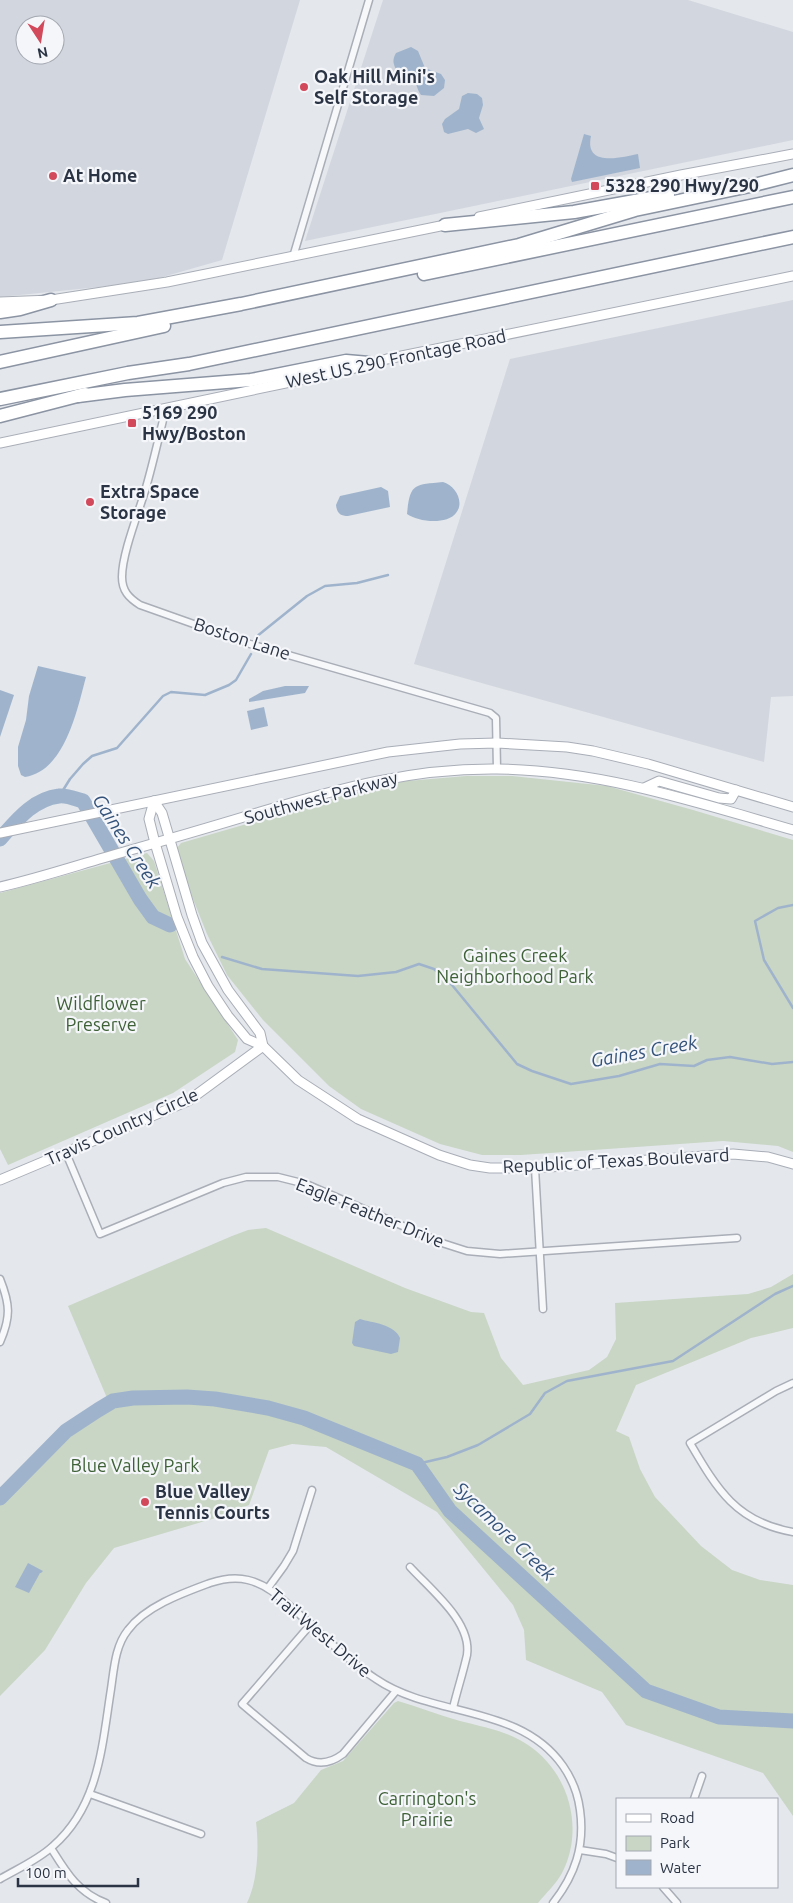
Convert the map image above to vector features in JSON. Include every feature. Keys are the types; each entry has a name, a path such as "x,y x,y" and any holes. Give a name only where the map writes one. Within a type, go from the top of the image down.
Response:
{"highway":[{"path":"444,225 574,212 793,171"},
{"path":"0,332 138,323 241,304 510,247 635,210 793,175"},
{"path":"0,362 793,197"},
{"path":"0,399 128,373 189,364 793,237"},
{"path":"0,312 20,309 51,300"},
{"path":"138,323 157,328"},
{"path":"78,396 125,390 251,380 346,361 369,363"},
{"path":"0,416 189,364"}],"main road":[{"path":"0,302 51,300 167,282 681,175 793,154"},
{"name":"West US 290 Frontage Road","path":"0,443 348,370 369,363 793,276"},
{"name":"Southwest Parkway","path":"0,833 388,752 424,747 497,743 567,747 593,751 648,764 793,807"},
{"name":"Southwest Parkway","path":"0,887 334,790 383,779 435,772 497,769 590,776 644,788 793,830"},
{"path":"644,788 659,782 719,798 731,799 736,790"},
{"name":"Republic of Texas Boulevard","path":"154,801 162,813 192,916 202,943 228,990 260,1033 263,1046"},
{"name":"Republic of Texas Boulevard","path":"154,801 149,819 177,917 193,957 208,986 228,1016 247,1039 263,1046 298,1080 376,1128 438,1155 470,1165 490,1168 534,1168 733,1154 768,1157 793,1164"},
{"name":"Travis Country Circle","path":"0,1180 188,1101 263,1046"}],"street":[{"path":"293,257 369,0"},
{"name":"Boston Lane","path":"166,408 147,485 124,564 122,578 125,592 130,598 149,608 250,644 490,713 496,718 497,769"},
{"name":"Eagle Feather Drive","path":"66,1153 100,1234 223,1183 246,1177 278,1177 306,1184 442,1243 467,1251 500,1254 737,1238"},
{"path":"534,1168 543,1309"},
{"path":"0,1279 9,1310 6,1327 0,1342"},
{"path":"793,1383 776,1391 690,1443 715,1484 732,1504 744,1514 761,1523 793,1532"},
{"path":"268,1588 293,1551 312,1490"},
{"path":"410,1567 454,1615 466,1634 467,1654 453,1708"},
{"name":"Trail West Drive","path":"0,1879 51,1848 68,1830 90,1794 99,1761 119,1647 126,1632 147,1611 220,1580 236,1579 249,1580 268,1588 376,1680 396,1691 517,1728 537,1740 552,1753 566,1771 576,1790 582,1819 580,1850 574,1870 553,1903"},
{"path":"311,1624 242,1704 306,1758 323,1763 336,1759 343,1754 396,1691"},
{"path":"694,1798 702,1776"},
{"path":"90,1794 201,1834"},
{"path":"51,1848 79,1888 93,1898 106,1903"},
{"path":"580,1850 616,1858"},
{"path":"664,1888 677,1903"}],"shaded area":[{"path":"0,0 300,0 222,260 159,278 109,286 0,297"},
{"path":"383,0 688,0 793,32 793,140 305,241"},
{"path":"793,300 793,696 771,697 764,762 414,664 510,359"}],"green space":[{"name":"Gaines Creek Neighborhood Park","path":"466,776 512,776 607,786 793,840 793,1152 778,1146 723,1141 521,1155 482,1155 440,1144 361,1109 329,1086 263,1020 227,975 207,934 191,894 177,848 181,843 363,790 407,781"},
{"name":"Wildflower Preserve","path":"147,853 154,861 185,959 238,1040 235,1052 173,1093 8,1165 0,1149 0,893"},
{"name":"Blue Valley Park","path":"266,1228 405,1288 471,1312 484,1313 501,1358 523,1385 589,1370 607,1357 616,1339 615,1303 748,1294 771,1287 793,1274 793,1328 751,1338 636,1385 616,1431 629,1437 640,1469 655,1497 701,1546 732,1570 760,1580 793,1585 793,1816 763,1773 626,1725 602,1692 526,1660 524,1630 513,1605 437,1512 326,1447 292,1444 269,1450 249,1505 222,1516 114,1548 86,1583 45,1650 0,1696 0,1490 64,1429 107,1398 68,1306 232,1236 248,1230"},
{"name":"Carrington's Prairie","path":"398,1701 452,1719 504,1733 520,1740 542,1756 554,1770 563,1786 572,1820 569,1856 557,1881 538,1903 247,1903 251,1894 257,1863 256,1822 294,1803 321,1770 343,1761 394,1703"}],"water":[{"path":"411,47 418,51 425,68 441,74 445,80 444,88 434,96 421,95 412,77 396,69 394,60 396,53"},
{"path":"468,93 477,94 482,98 483,105 479,118 484,129 476,133 468,129 448,134 444,132 442,124 445,119 459,109 462,96"},
{"path":"584,134 591,136 590,146 593,153 599,157 614,158 638,154 640,168 572,182 571,179"},
{"path":"443,482 455,490 459,499 459,509 452,517 432,521 418,519 407,514 410,496 415,487"},
{"path":"381,487 388,491 390,507 348,516 341,515 338,512 336,505 340,496"},
{"path":"38,666 86,677 73,722 60,751 39,772 25,777 21,775 18,766 18,747 26,720 29,696"},
{"path":"285,686 309,686 305,693 249,702 249,699 263,691"},
{"path":"0,690 14,695 0,737"},
{"path":"264,707 268,726 251,730 247,711"},
{"path":"360,1319 383,1325 397,1333 400,1338 398,1352 391,1354 354,1346 352,1343 355,1322"},
{"path":"28,1563 43,1571 29,1593 15,1587"}],"waterway":[{"path":"256,637 307,596 325,586 357,583 388,575"},
{"path":"60,795 70,779 83,764 92,756 117,748 163,696 171,692 205,695 229,685 236,680 251,654"},
{"name":"Gaines Creek","path":"0,839 26,812 41,801 62,796 83,801 140,899 153,917 170,925"},
{"name":"Gaines Creek","path":"793,905 778,908 755,921 764,960 793,1008"},
{"name":"Gaines Creek","path":"222,957 262,969 358,976 396,972 419,964 434,969 452,985 517,1064 571,1084 619,1076 660,1064 694,1066 707,1060 730,1057 772,1064 793,1062"},
{"path":"417,1464 447,1457 478,1445 530,1414 545,1393 567,1381 673,1361 775,1294 793,1286"},
{"name":"Sycamore Creek","path":"0,1498 66,1431 113,1401 133,1398 187,1397 215,1399 268,1408 304,1418 417,1464 450,1511 646,1691 719,1717 793,1721"}],"place":[{"name":"Oak Hill Mini's Self Storage","path":"304,87"},
{"name":"At Home","path":"53,176"},
{"name":"5328 290 Hwy/290","path":"595,186"},
{"name":"5169 290 Hwy/Boston","path":"132,423"},
{"name":"Extra Space Storage","path":"90,502"},
{"name":"Blue Valley Tennis Courts","path":"145,1502"}]}
